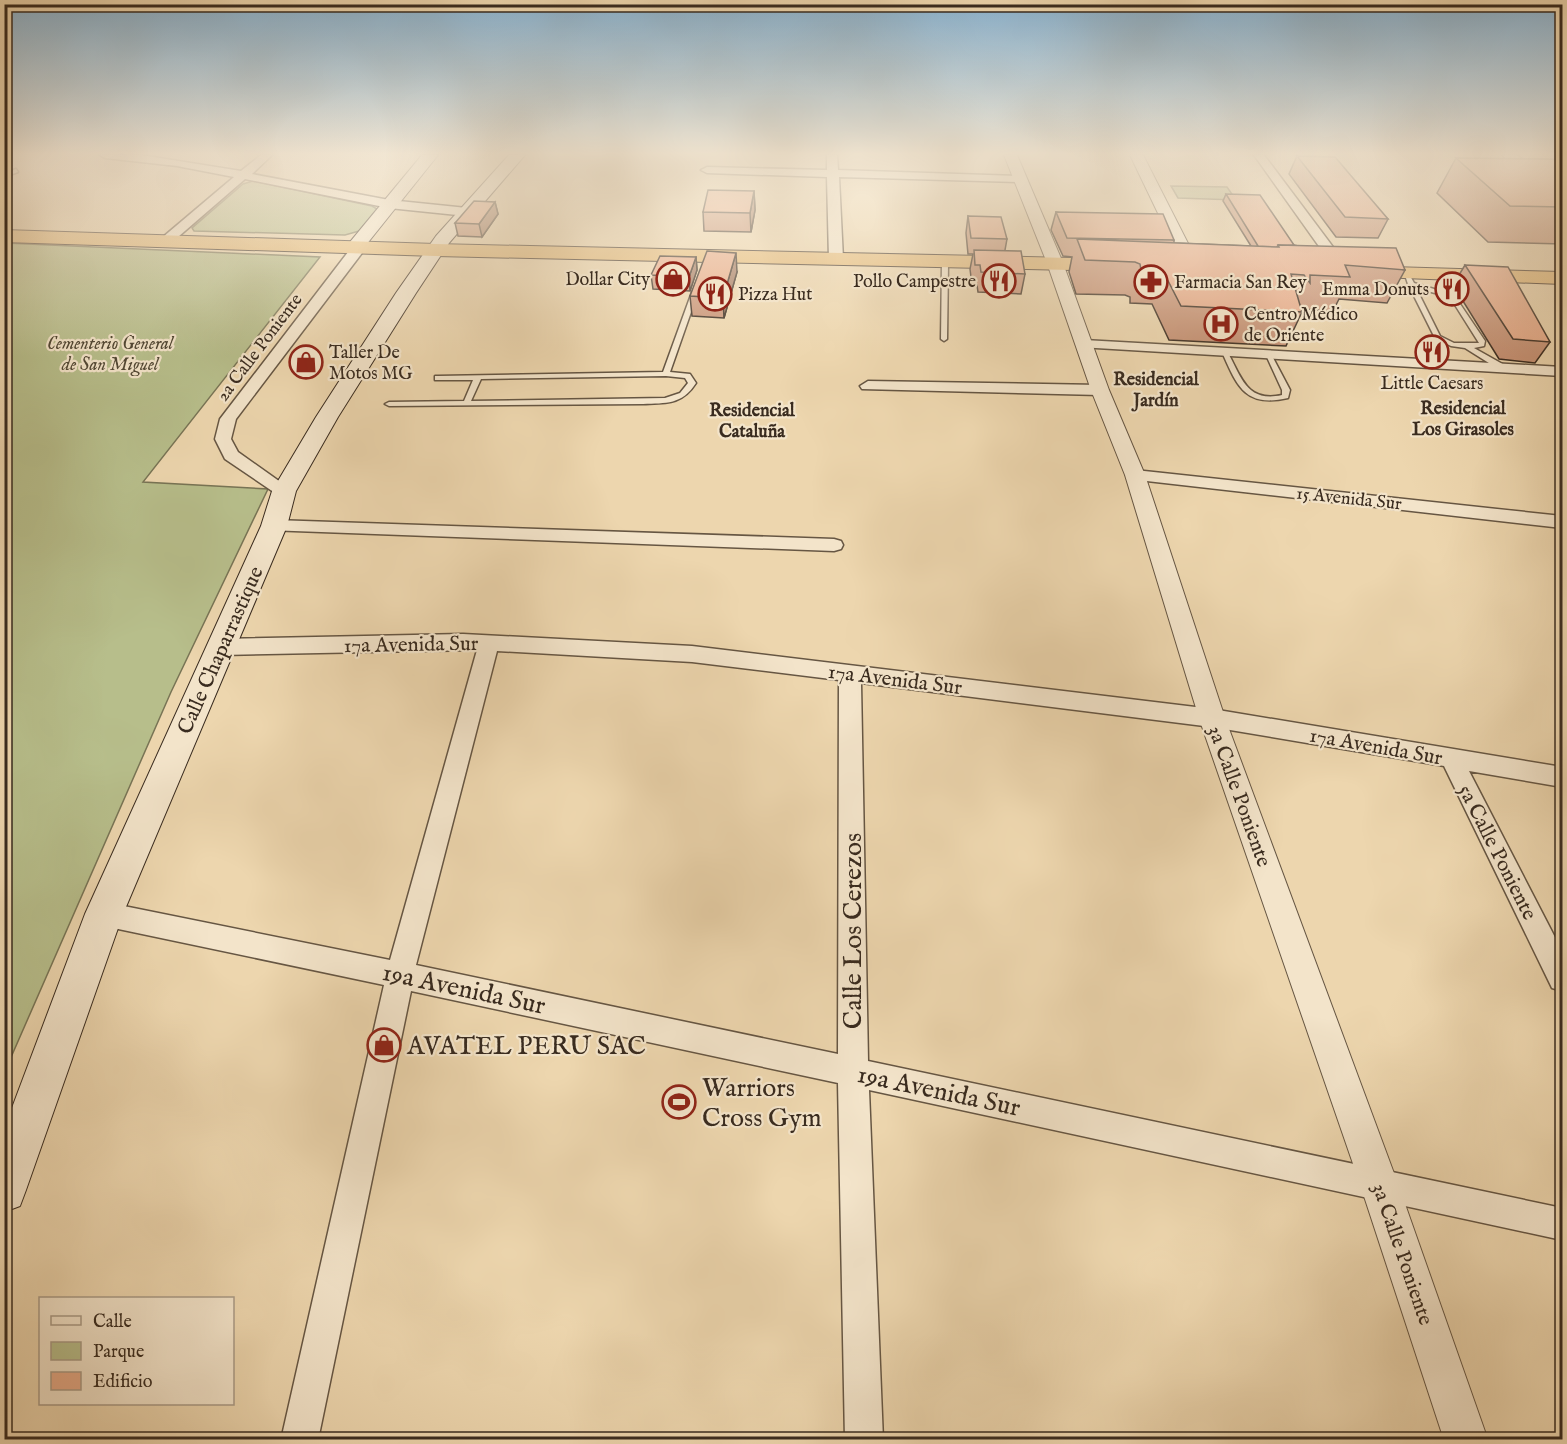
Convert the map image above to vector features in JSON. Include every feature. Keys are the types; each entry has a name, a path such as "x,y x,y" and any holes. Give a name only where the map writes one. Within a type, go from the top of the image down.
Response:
{"highway":[{"path":"4,230 360,244 1134,261"},
{"path":"4,236 171,238"},
{"path":"439,245 708,258 836,254 948,261 1053,259"},
{"path":"1168,262 1201,262"},
{"path":"1329,267 1563,269"},
{"path":"1329,267 1409,279 1563,278"}],"main road":[{"name":"2a Calle Poniente","path":"360,244 376,222"},
{"name":"Calle Chaparrastique","path":"4,1190 104,914 274,526 284,491 327,417 405,293 458,222"}],"street":[{"path":"171,238 189,222"},
{"path":"835,222 836,254"},
{"name":"3a Calle Poniente","path":"1037,222 1100,390 1135,475 1212,718 1379,1184 1466,1440"},
{"path":"1177,222 1201,262"},
{"path":"1301,222 1329,267"},
{"name":"2a Calle Poniente","path":"284,491 231,455 224,439 228,419 360,244"},
{"path":"1084,344 1563,372"},
{"path":"868,386 1100,390"},
{"name":"15 Avenida Sur","path":"1135,475 1563,522"},
{"path":"274,526 834,545"},
{"path":"299,1440 400,975 489,643"},
{"name":"17a Avenida Sur","path":"222,647 489,643 692,654 1212,718 1563,777"},
{"name":"Calle Los Cerezos","path":"850,674 853,1072 864,1440"},
{"name":"5a Calle Poniente","path":"1450,758 1563,978"},
{"name":"19a Avenida Sur","path":"104,914 400,975 1563,1224"}],"lane":[{"path":"944,339 945,263 948,261"},
{"path":"1409,279 1452,296 1482,341 1482,345 1453,345 1437,337 1409,279"},
{"path":"666,374 699,282"},
{"path":"1467,346 1503,368"},
{"path":"1225,352 1243,388 1248,393 1280,398 1285,396 1286,390 1269,355"},
{"path":"389,404 643,402 678,399 687,394 692,383 687,376 666,374 438,378"},
{"path":"467,402 478,377"}],"green space":[{"path":"199,222 366,222 359,231 345,235 194,231 192,228"},
{"name":"Cementerio General de San Miguel","path":"5,243 320,257 143,482 268,489 171,692 5,1071"}],"building":[{"path":"456,222 480,222 479,224"},
{"path":"969,222 1002,222 1007,239 971,238"},
{"path":"1060,222 1167,222 1174,240 1067,238"},
{"path":"1243,222 1279,222 1294,245 1278,245 1277,247 1258,246"},
{"path":"1077,239 1279,247 1278,245 1396,248 1405,270 1345,265 1350,277 1310,275 1310,283 1304,275 1291,274 1302,312 1181,306 1163,271 1141,270 1140,264 1135,262 1085,260"},
{"path":"974,250 1021,251 1025,274 981,272 980,265 975,265"},
{"path":"707,251 736,253 723,298 690,296"},
{"path":"660,256 696,257 689,277 651,275"},
{"path":"1465,265 1508,267 1550,342 1513,339"}],"place":[{"name":"Dollar City","path":"673,279"},
{"name":"Pollo Campestre","path":"999,281"},
{"name":"Farmacia San Rey","path":"1151,282"},
{"name":"Emma Donuts","path":"1452,289"},
{"name":"Pizza Hut","path":"715,294"},
{"name":"Centro Médico de Oriente","path":"1221,324"},
{"name":"Little Caesars","path":"1432,352"},
{"name":"Taller De Motos MG","path":"306,362"},
{"name":"AVATEL PERU SAC","path":"384,1045"},
{"name":"Warriors Cross Gym","path":"679,1102"}],"district":[{"name":"Residencial Jardín","path":"1156,389"},
{"name":"Residencial Los Girasoles","path":"1463,418"},
{"name":"Residencial Cataluña","path":"752,420"}]}
